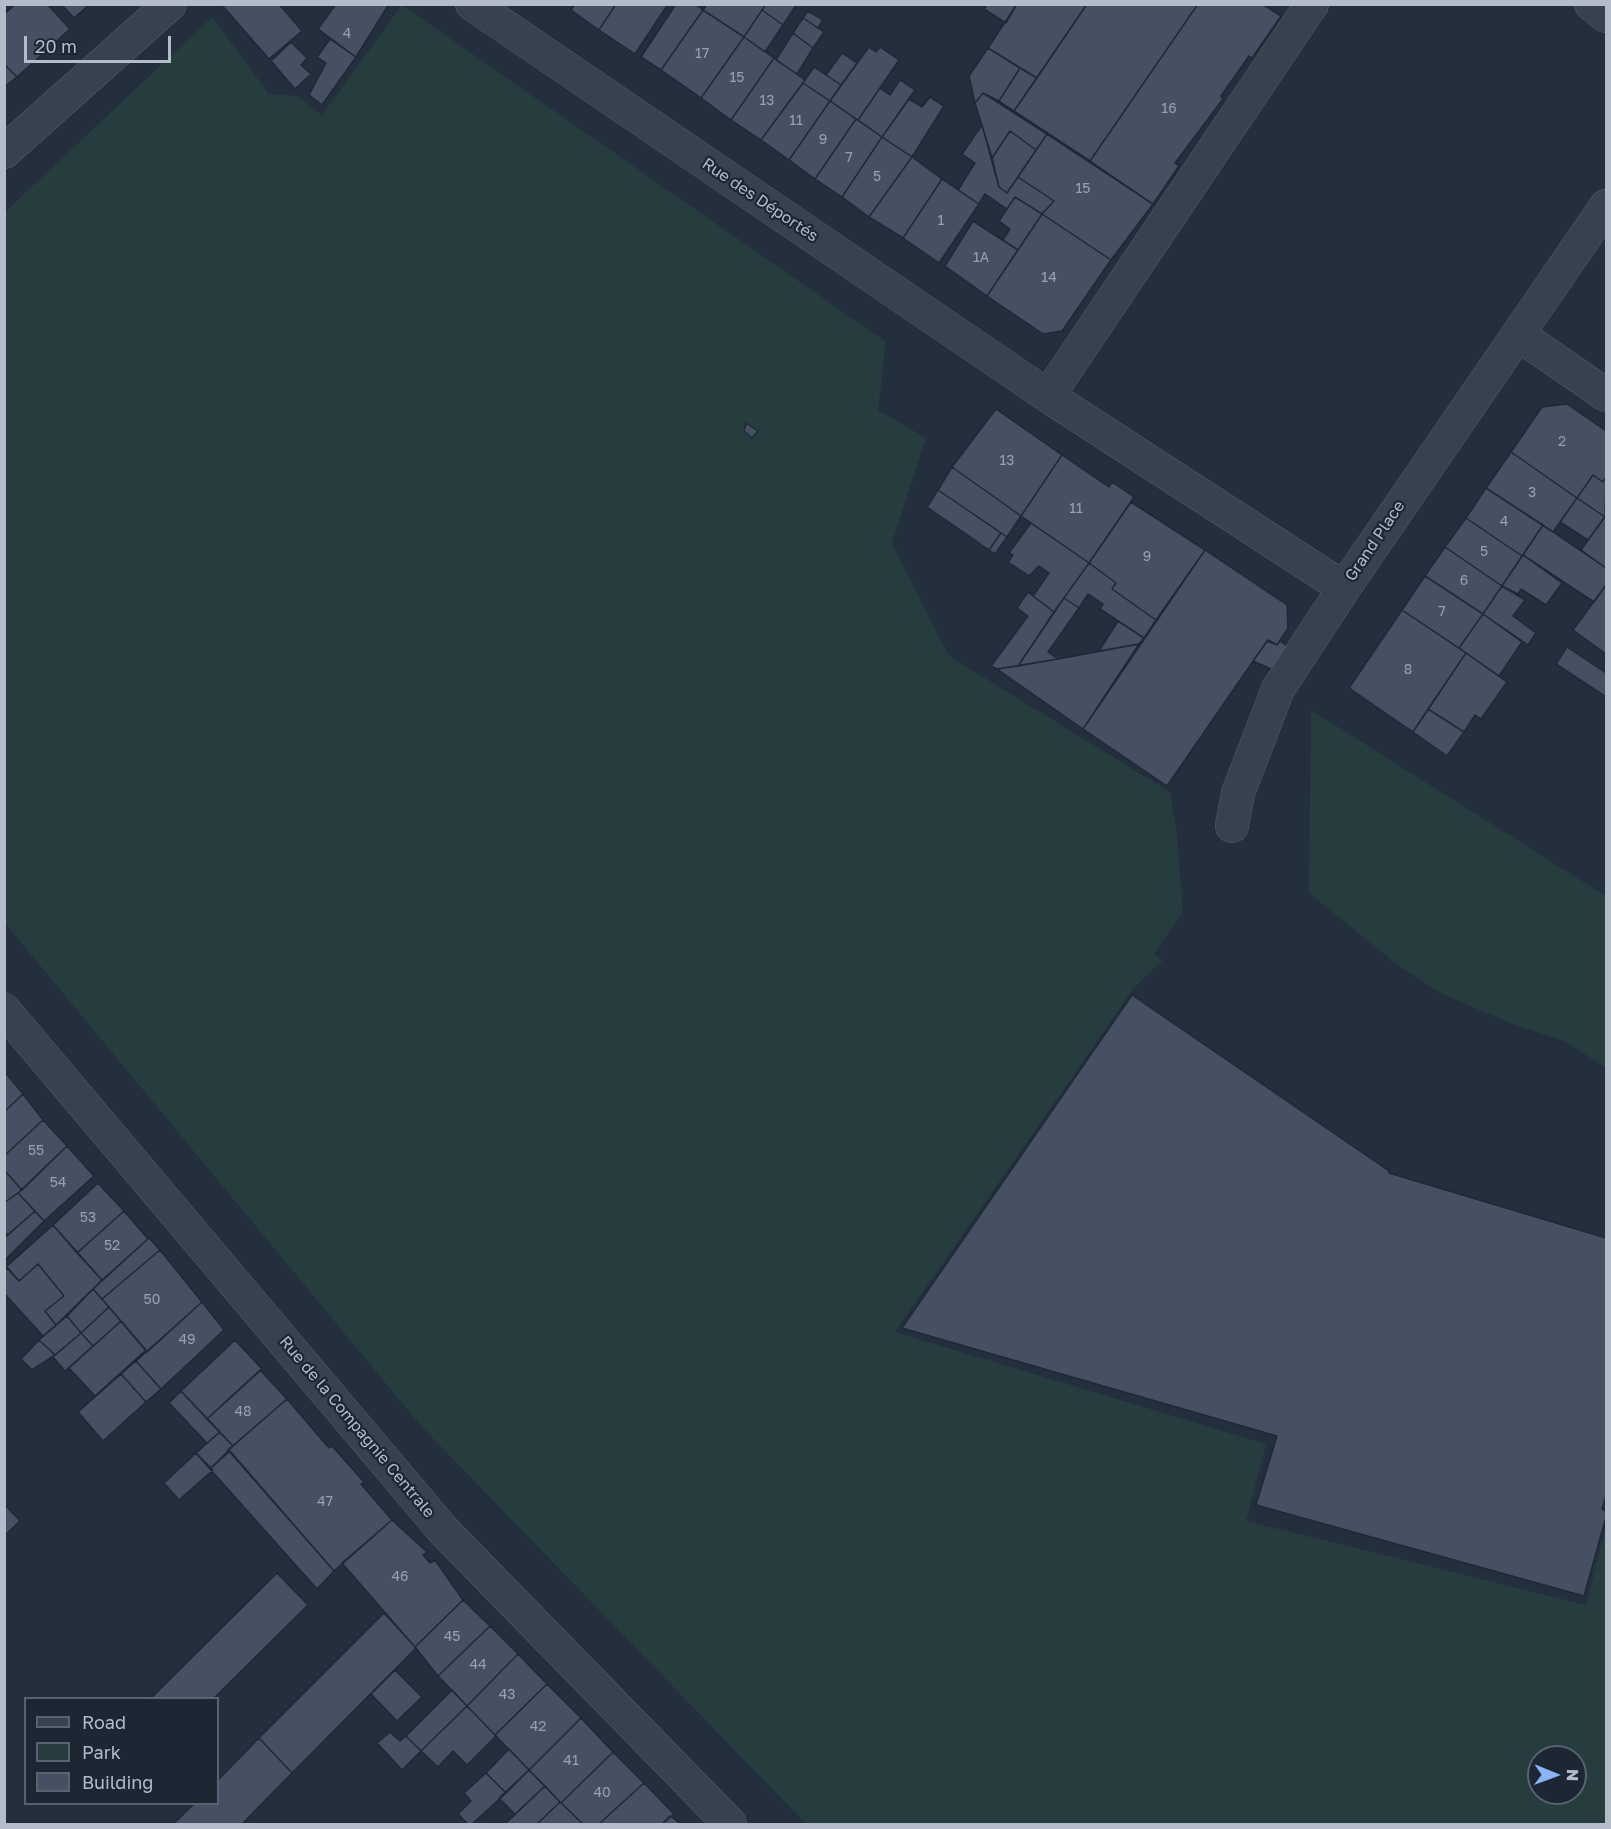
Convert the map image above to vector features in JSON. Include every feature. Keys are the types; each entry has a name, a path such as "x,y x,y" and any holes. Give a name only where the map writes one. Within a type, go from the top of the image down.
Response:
{"street":[{"path":"4,152 170,4"},
{"name":"Rue des Déportés","path":"472,4 1048,396"},
{"path":"1048,396 1312,4"},
{"path":"1592,4 1606,16"},
{"name":"Grand Place","path":"1048,396 1344,588 1606,206"},
{"path":"1519,335 1606,395"},
{"path":"1232,826 1238,794 1278,689 1344,588"},
{"name":"Rue de la Compagnie Centrale","path":"4,1011 443,1530 730,1824"}],"green space":[{"path":"402,5 886,342 878,410 926,438 892,543 949,656 1170,792 1177,833 1183,912 1154,954 1163,960 1134,988 895,1332 1266,1444 1246,1521 1586,1605 1606,1527 1606,1824 806,1824 421,1426 5,923 5,212 212,17 269,94 297,96 322,115"},
{"path":"1311,710 1606,896 1606,1068 1565,1041 1515,1025 1442,994 1395,963 1309,893"}],"building":[{"path":"16,4 47,4 70,29 17,77 4,64 4,14"},
{"path":"61,4 90,4 74,18"},
{"path":"221,4 279,4 302,31 269,59"},
{"path":"336,4 389,4 356,57 318,29"},
{"path":"575,4 616,4 599,30 571,10"},
{"path":"616,4 668,4 635,54 599,30"},
{"path":"676,4 695,4 703,10 661,70 641,57"},
{"path":"707,4 766,4 744,37 703,10"},
{"path":"766,4 797,4 783,25 762,10"},
{"path":"987,4 1017,4 1006,23 984,9"},
{"path":"1017,4 1087,4 1037,78 988,48"},
{"path":"1087,4 1198,4 1090,161 1014,111"},
{"path":"1198,4 1262,4 1281,16 1252,58 1249,56 1221,96 1223,99 1175,163 1179,166 1153,204 1090,161"},
{"path":"703,10 744,37 701,98 661,70"},
{"path":"762,10 783,25 765,52 744,37"},
{"path":"808,11 823,20 818,28 803,18"},
{"path":"803,18 824,32 813,48 793,33"},
{"path":"793,33 813,48 797,74 776,60"},
{"path":"744,37 774,58 731,120 701,98"},
{"path":"330,39 356,57 322,105 309,95 326,63 317,57"},
{"path":"291,42 307,58 301,65 311,74 295,89 271,61"},
{"path":"869,47 876,52 880,47 899,60 858,120 830,101"},
{"path":"988,48 1020,68 999,101 983,93 975,103 969,76"},
{"path":"842,53 857,63 841,85 826,75"},
{"path":"774,58 805,80 761,140 731,120"},
{"path":"4,64 17,77 4,87"},
{"path":"814,67 841,85 830,101 803,83"},
{"path":"1020,68 1037,78 1014,111 999,101"},
{"path":"900,80 915,90 882,137 858,120 880,88 890,95"},
{"path":"803,83 830,101 789,160 761,140"},
{"path":"983,93 1047,134 1036,150 1010,131 992,158 975,103"},
{"path":"930,97 944,106 912,157 882,137 909,99 922,107"},
{"path":"830,101 856,119 815,179 789,160"},
{"path":"856,119 882,137 842,197 815,179"},
{"path":"982,125 999,187 1007,193 1018,177 1054,201 1042,214 1015,197 1007,209 985,194 979,204 958,190 975,163 962,154"},
{"path":"1010,131 1036,150 1007,193 999,187 992,158"},
{"path":"1047,134 1153,204 1111,260 1042,214 1054,201 1018,177"},
{"path":"882,137 912,157 869,217 842,197"},
{"path":"912,157 942,179 903,238 869,217"},
{"path":"942,179 979,204 939,263 903,238"},
{"path":"1015,197 1042,214 1018,250 1003,240 1010,229 999,221"},
{"path":"1042,214 1111,260 1062,331 1043,334 987,296"},
{"path":"973,221 1018,250 987,296 945,266"},
{"path":"1567,404 1606,431 1606,477 1603,482 1593,475 1577,498 1511,452 1542,407"},
{"path":"996,409 1062,455 1021,516 952,467"},
{"path":"746,423 758,431 752,438 744,431"},
{"path":"1511,452 1577,498 1553,532 1486,488"},
{"path":"1062,455 1109,487 1112,482 1134,497 1089,563 1021,516"},
{"path":"952,467 1021,516 1007,537 938,490"},
{"path":"1593,475 1603,482 1606,477 1605,517 1577,498"},
{"path":"1486,488 1543,525 1522,556 1466,518"},
{"path":"938,490 1001,533 989,550 927,507"},
{"path":"1577,498 1605,517 1588,540 1560,522"},
{"path":"1131,502 1205,550 1156,620 1112,589 1116,583 1089,563"},
{"path":"1606,515 1606,568 1581,550"},
{"path":"1466,518 1522,556 1502,586 1445,547"},
{"path":"1031,523 1089,563 1054,612 1033,596 1049,573 1039,566 1029,576 1008,562 1013,555 1009,553"},
{"path":"1543,525 1606,568 1606,585 1594,602 1523,555"},
{"path":"1001,533 1007,537 995,554 989,550"},
{"path":"1445,547 1502,586 1483,614 1425,576"},
{"path":"1205,550 1287,605 1288,628 1277,645 1267,641 1167,786 1083,729"},
{"path":"1523,555 1562,583 1546,605 1521,589 1518,594 1502,586"},
{"path":"1089,563 1116,583 1112,589 1156,620 1144,638 1100,609 1103,604 1088,594 1079,608 1064,598"},
{"path":"1425,576 1483,614 1459,648 1402,610"},
{"path":"1606,585 1606,654 1573,630"},
{"path":"1502,586 1525,600 1513,616 1536,633 1528,645 1483,614"},
{"path":"1028,592 1054,612 1018,666 997,669 991,666 1028,616 1017,608"},
{"path":"1064,598 1079,608 1048,652 1058,659 1018,666"},
{"path":"1402,610 1466,653 1413,732 1349,688"},
{"path":"1483,614 1522,642 1499,676 1459,648"},
{"path":"1118,621 1144,638 1139,644 1099,651"},
{"path":"1268,640 1277,645 1280,641 1293,650 1282,674 1253,661"},
{"path":"1139,644 1083,729 997,669 1058,659"},
{"path":"1567,647 1606,673 1606,697 1556,664"},
{"path":"1466,653 1507,682 1481,719 1475,715 1464,732 1428,709"},
{"path":"1428,709 1464,732 1447,756 1413,732"},
{"path":"1132,995 1389,1173 1606,1238 1606,1495 1602,1509 1606,1511 1606,1517 1584,1596 1256,1505 1277,1436 902,1328"},
{"path":"4,1071 23,1094 4,1112"},
{"path":"23,1094 43,1120 4,1156 4,1112"},
{"path":"43,1120 67,1146 22,1190 4,1170 4,1156"},
{"path":"67,1146 94,1176 44,1221 18,1193"},
{"path":"4,1170 22,1190 4,1203"},
{"path":"98,1183 124,1211 77,1253 53,1225"},
{"path":"18,1193 35,1211 8,1235 4,1231 4,1203"},
{"path":"35,1211 44,1221 4,1261 4,1238"},
{"path":"124,1211 148,1239 102,1280 77,1253"},
{"path":"53,1225 102,1280 56,1325 45,1311 64,1296 38,1264 19,1281 6,1267"},
{"path":"149,1238 160,1250 102,1299 93,1289"},
{"path":"160,1250 202,1302 147,1352 102,1299"},
{"path":"38,1264 64,1296 45,1311 56,1325 43,1336 4,1293 4,1271 8,1268 19,1281"},
{"path":"93,1289 109,1307 81,1333 67,1316"},
{"path":"202,1302 224,1330 161,1389 136,1361"},
{"path":"109,1307 121,1321 93,1346 81,1333"},
{"path":"67,1316 81,1333 55,1355 39,1340"},
{"path":"121,1321 146,1350 95,1396 69,1368"},
{"path":"81,1333 93,1346 65,1371 53,1357"},
{"path":"39,1340 55,1355 32,1370 21,1359"},
{"path":"235,1340 262,1369 207,1419 181,1391"},
{"path":"136,1361 161,1389 146,1402 121,1374"},
{"path":"260,1370 287,1399 233,1446 207,1419"},
{"path":"121,1374 146,1402 103,1441 78,1412"},
{"path":"181,1391 220,1432 207,1443 169,1403"},
{"path":"287,1399 329,1448 332,1446 364,1482 361,1484 392,1520 334,1571 228,1450"},
{"path":"220,1432 233,1446 210,1469 196,1453"},
{"path":"230,1451 334,1571 317,1589 210,1469"},
{"path":"196,1453 213,1470 179,1500 164,1483"},
{"path":"4,1506 20,1521 4,1536"},
{"path":"392,1520 427,1552 423,1555 430,1563 435,1560 463,1600 415,1647 342,1563"},
{"path":"277,1573 308,1605 215,1697 152,1697"},
{"path":"463,1600 490,1626 438,1676 415,1647"},
{"path":"384,1613 416,1648 292,1773 259,1738"},
{"path":"490,1626 518,1654 467,1706 438,1676"},
{"path":"518,1654 547,1684 495,1735 467,1706"},
{"path":"395,1670 422,1697 397,1721 371,1694"},
{"path":"547,1684 581,1718 529,1770 495,1735"},
{"path":"452,1690 467,1706 421,1751 406,1736"},
{"path":"467,1706 496,1736 467,1765 453,1751 438,1767 421,1751"},
{"path":"581,1718 613,1752 561,1803 529,1770"},
{"path":"390,1732 400,1741 406,1736 421,1751 402,1770 377,1743"},
{"path":"259,1738 292,1773 242,1824 173,1824 193,1805 219,1805 219,1779"},
{"path":"509,1749 529,1770 506,1793 486,1773"},
{"path":"613,1752 644,1783 599,1824 583,1824 561,1803"},
{"path":"529,1770 545,1786 515,1814 499,1798"},
{"path":"486,1773 506,1793 472,1824 468,1824 458,1814 471,1801 464,1793"},
{"path":"644,1783 674,1814 662,1824 599,1824"},
{"path":"545,1786 560,1802 537,1824 505,1824"},
{"path":"560,1802 583,1824 537,1824"},
{"path":"671,1816 680,1824 662,1824 669,1817"}]}
